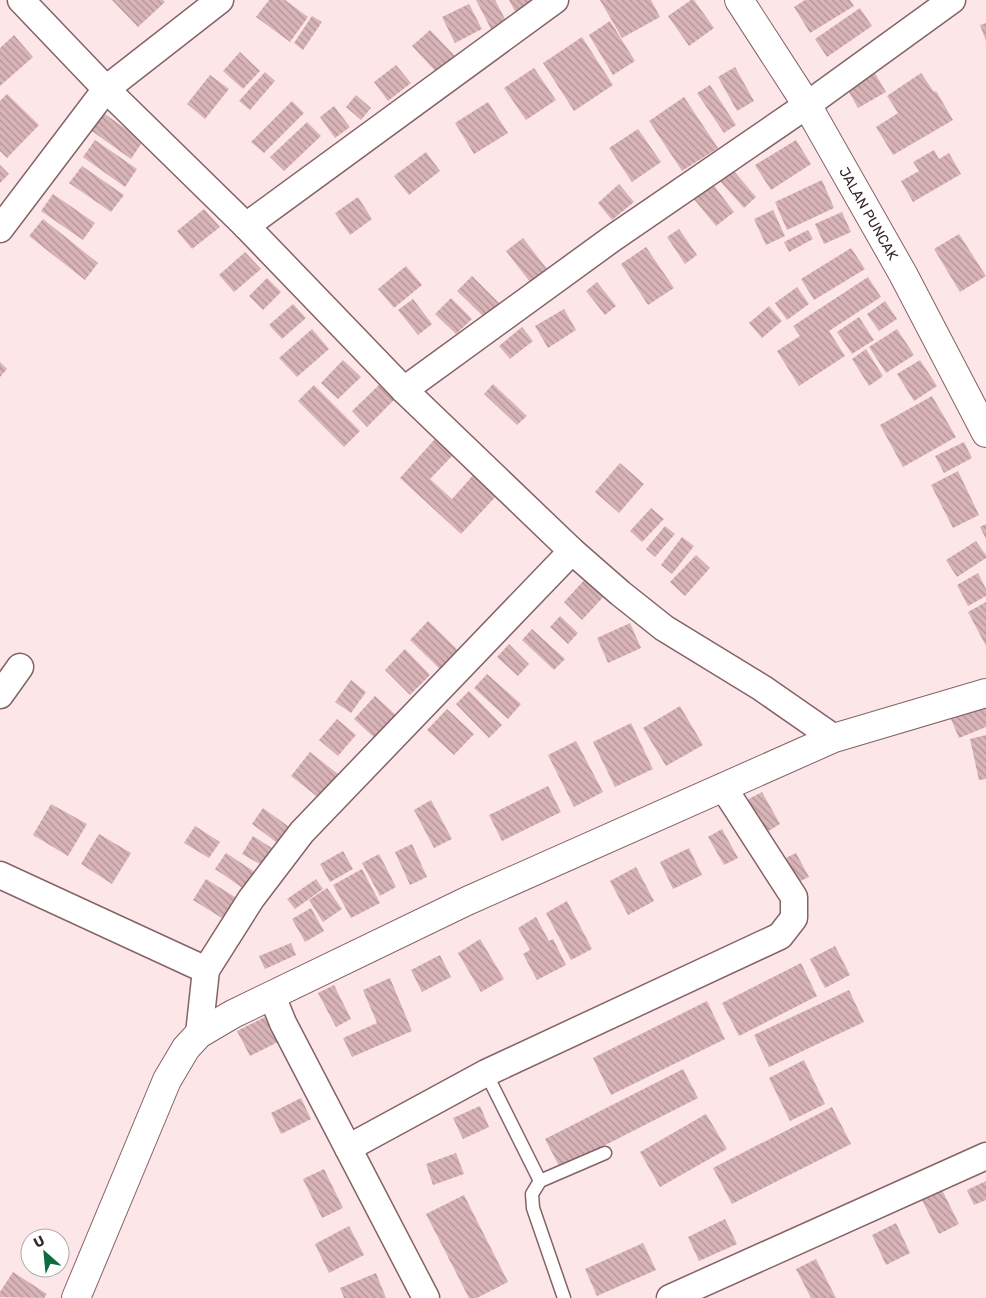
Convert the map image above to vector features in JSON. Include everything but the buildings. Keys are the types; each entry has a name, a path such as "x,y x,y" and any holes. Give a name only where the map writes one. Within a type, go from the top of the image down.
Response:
{"street":[{"path":"22,0 106,89 246,226 404,390 572,551 664,628 762,688 834,738"},
{"path":"0,229 106,89 220,0"},
{"path":"246,226 554,0"},
{"name":"JALAN PUNCAK","path":"739,0 807,105 903,274 986,433"},
{"path":"404,390 613,238 807,105 952,0"},
{"path":"199,1034 206,970 250,899 302,832 572,551"},
{"path":"0,695 20,667"},
{"path":"76,1298 167,1080 186,1048 199,1034 233,1014 467,901 834,738 986,693"},
{"path":"348,1148 486,1073 780,936 794,918 794,897 723,787"},
{"path":"0,875 206,970"},
{"path":"272,996 283,1023 426,1298"},
{"path":"670,1298 986,1156"}],"lane":[{"path":"486,1073 540,1181"},
{"path":"564,1298 533,1208 532,1194 540,1181 605,1153"}]}
